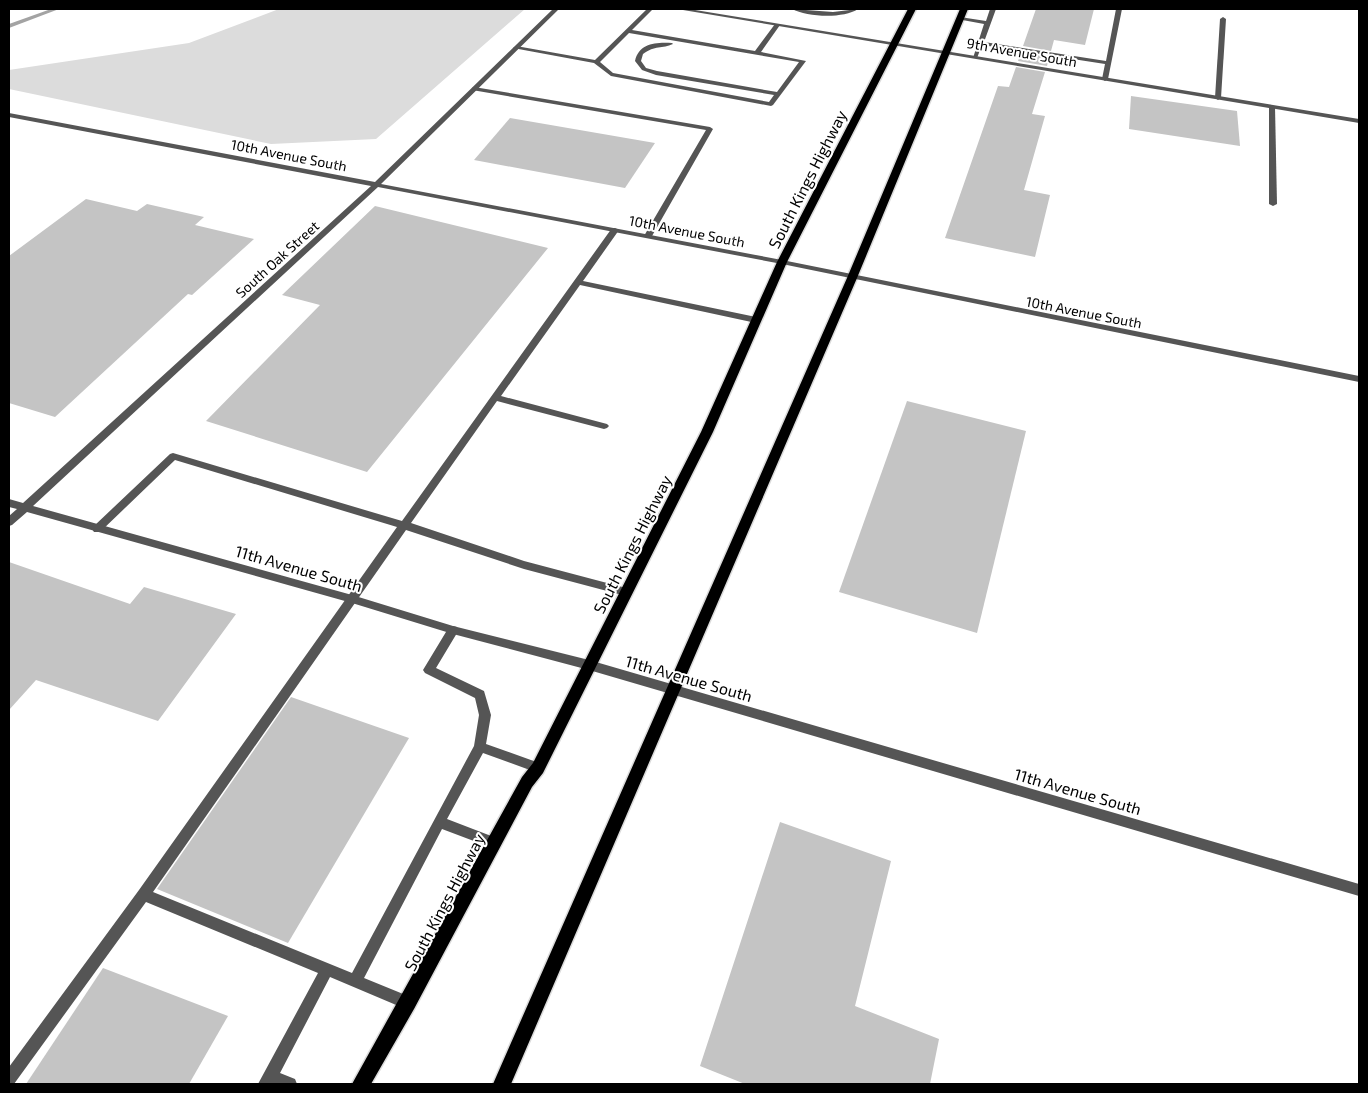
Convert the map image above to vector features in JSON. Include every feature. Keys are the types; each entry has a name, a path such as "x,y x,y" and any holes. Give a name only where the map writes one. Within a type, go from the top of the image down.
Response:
{"main road":[{"name":"South Kings Highway","path":"361,1084 408,1003 527,782 538,768 707,432 782,262 912,9"},
{"path":"502,1084 852,278 964,9"}],"street":[{"name":"South Oak Street","path":"9,522 377,184 556,9"},
{"path":"596,62 650,9"},
{"name":"9th Avenue South","path":"680,9 700,10 894,45 1359,121"},
{"path":"795,9 835,15 846,14 855,9"},
{"path":"975,57 993,9"},
{"path":"1106,79 1119,9"},
{"path":"1218,98 1223,18"},
{"path":"960,19 988,23"},
{"path":"757,53 777,25"},
{"path":"516,48 596,62 611,74 771,104 803,61 626,31"},
{"path":"688,43 663,43 650,46 640,53 638,61 644,68 656,73 778,94"},
{"path":"980,43 1109,63"},
{"path":"474,89 710,129 648,236"},
{"path":"1272,107 1273,204"},
{"name":"10th Avenue South","path":"9,115 782,262 852,278 1359,380"},
{"path":"9,1079 144,895 404,525 616,230"},
{"path":"578,282 756,320"},
{"path":"496,398 604,426"},
{"path":"97,529 173,456 404,525 524,565 626,592"},
{"name":"11th Avenue South","path":"9,502 97,529 352,599 453,630 673,690 1359,890"},
{"path":"355,981 480,747 485,715 480,695 428,670 453,630"},
{"path":"480,747 538,768"},
{"path":"439,822 495,843"},
{"path":"144,895 408,1003"},
{"path":"290,1084 267,1080 327,969"}],"shaded area":[{"path":"279,9 525,9 376,139 271,144 9,89 9,70 189,43"}],"building":[{"path":"1036,9 1094,9 1085,45 1054,40 1051,51 1023,46"},
{"path":"1021,53 1049,57 1047,66 1018,61"},
{"path":"1016,67 1045,72 1032,114 1045,116 1024,190 1050,195 1035,257 945,238 998,86 1009,87"},
{"path":"1131,96 1237,111 1240,146 1129,129"},
{"path":"510,118 655,143 625,188 474,160"},
{"path":"86,199 137,211 147,204 204,217 195,225 254,239 192,295 188,294 55,417 9,403 9,256"},
{"path":"375,206 548,248 367,472 206,421 320,305 282,295"},
{"path":"907,401 1026,431 977,633 839,592"},
{"path":"9,562 130,604 144,587 236,614 158,721 36,680 9,710"},
{"path":"291,697 409,738 288,943 157,889"},
{"path":"780,822 891,861 855,1006 939,1039 930,1084 745,1084 700,1066"},
{"path":"103,968 228,1016 189,1084 26,1084"}],"waterway":[{"path":"9,26 56,9"}]}
